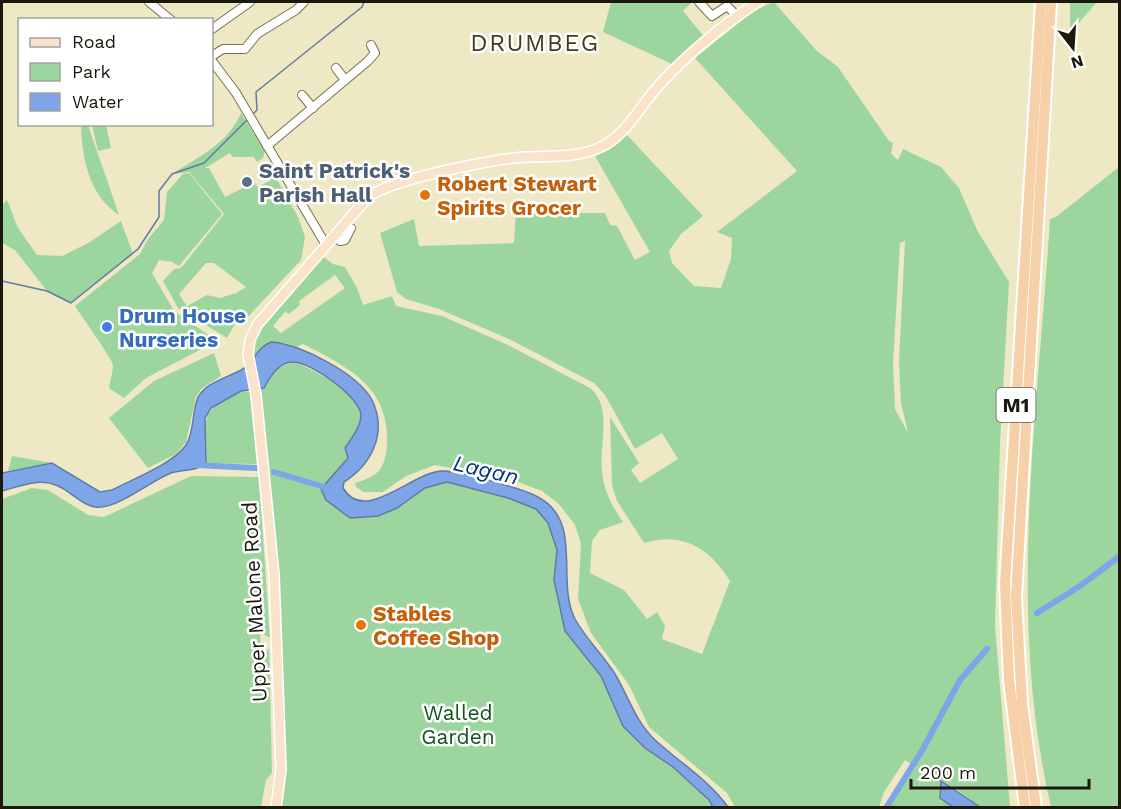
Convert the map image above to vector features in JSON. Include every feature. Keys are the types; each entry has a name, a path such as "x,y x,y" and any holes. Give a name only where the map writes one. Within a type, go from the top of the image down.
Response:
{"highway":[{"name":"M1","path":"1025,807 1009,680 1005,584 1041,2"},
{"name":"M1","path":"1036,807 1022,704 1016,597 1051,2"}],"main road":[{"path":"326,245 369,196 393,184 521,158 590,152 603,147 629,123 662,82 737,16 758,2"},
{"name":"Upper Malone Road","path":"276,807 281,769 274,575 256,394 249,354 250,340 257,325 326,245"}],"street":[{"path":"148,2 158,4 169,18"},
{"path":"213,28 250,2"},
{"path":"213,57 224,49 245,50 257,34 297,10 304,2"},
{"path":"699,2 712,16 727,6 737,16"},
{"path":"267,146 314,108 375,53 370,45"},
{"path":"213,60 253,121 326,245"},
{"path":"336,68 345,80"},
{"path":"302,95 314,108"},
{"path":"333,236 340,241 345,240 351,228"}],"green space":[{"path":"611,2 692,2 683,11 705,38 674,65 603,32"},
{"path":"774,2 816,50 838,67 889,141 893,143 891,154 898,160 903,149 941,167 959,188 977,230 1009,282 1000,443 995,626 1010,807 980,807 953,787 940,798 953,807 887,807 892,795 916,767 905,760 884,792 879,807 735,807 727,793 649,727 629,685 591,633 578,599 581,544 575,525 559,504 542,491 510,479 435,465 406,476 383,492 364,492 356,487 355,483 379,471 387,444 386,424 374,393 363,381 336,361 303,344 297,347 283,343 256,353 251,363 253,334 316,265 321,255 333,264 345,267 357,288 363,305 392,296 396,306 442,316 508,345 590,388 597,396 603,415 604,484 623,522 600,530 592,541 590,573 624,590 647,619 657,612 665,626 662,639 702,654 730,581 713,559 694,545 671,539 644,543 617,501 612,485 610,417 639,463 631,470 640,483 678,459 662,433 635,449 605,395 594,383 509,339 439,309 406,299 397,292 380,233 414,219 419,246 514,243 516,213 605,213 610,225 617,226 635,260 650,252 595,156 625,133 703,216 681,234 669,251 672,263 694,286 721,288 731,259 732,238 717,232 797,171 695,58 755,10","holes":["905,241 899,361 901,403 908,433 895,409 893,364 900,243","335,275 345,288 281,333 273,326 285,312 289,314 300,305 299,301"]},
{"path":"1070,2 1097,2 1070,33"},
{"path":"241,113 265,151 263,158 257,162 254,157 233,157 230,153 205,168 209,168 225,197 245,187 246,189 256,184 257,187 270,181 263,166 270,167 298,217 305,237 301,260 244,321 235,324 227,338 178,308 163,281 174,269 181,268 224,214 189,172 172,174 220,142","holes":["206,263 214,263 246,287 220,298 207,295 187,306 179,294"]},
{"path":"81,126 88,126 119,215 109,207 94,187 83,150"},
{"path":"92,126 106,126 111,148 98,151"},
{"path":"1119,167 1119,807 1051,807 1038,734 1030,661 1028,588 1033,440 1050,219 1056,217"},
{"path":"189,173 222,214 179,266 172,262 159,260 152,273 174,311 217,341 146,378 124,398 109,388 112,361 75,306 140,254 148,239 164,220 167,192 183,174"},
{"path":"7,200 18,228 37,255 62,256 90,242 121,221 133,254 71,303 47,291 15,250 2,243 2,205"},
{"path":"214,353 221,376 201,389 196,397 186,442 176,454 148,468 109,418 154,381"},
{"name":"Walled Garden","path":"294,362 336,384 355,401 360,410 359,423 345,448 348,458 321,489 350,518 378,516 397,508 425,488 447,482 508,498 536,509 548,523 557,550 554,580 565,631 601,676 623,726 645,748 673,767 709,800 713,807 280,807 285,769 262,461 260,390 279,368"},
{"path":"241,391 250,392 257,464 206,463 206,427 210,412 216,405"},
{"path":"12,456 52,463 8,471"},
{"path":"191,476 259,477 270,638 260,632 262,661 269,647 272,773 266,780 261,807 2,807 2,499 32,488 48,490 88,515 104,517"}],"water":[{"path":"271,342 312,354 341,370 365,390 372,400 378,424 377,436 374,447 362,467 344,482 343,488 352,498 364,501 377,499 419,478 444,471 477,477 517,489 536,496 551,507 560,520 565,535 567,587 575,619 615,674 648,733 703,780 728,807 713,807 709,800 673,767 645,748 623,726 601,676 565,631 554,580 557,550 548,523 536,509 508,498 447,482 425,488 397,508 378,516 350,518 326,500 321,489 348,458 345,448 358,428 361,415 353,399 334,382 312,368 289,362 279,367 264,388 241,391 211,408 205,418 206,463 194,469 171,473 113,504 95,507 62,488 45,482 2,491 2,473 52,463 100,492 112,490 152,470 172,458 186,445 197,400 204,389 245,367 262,348"},
{"path":"941,781 980,807 953,807 940,798"}],"waterway":[{"path":"252,115 257,110 256,92 362,7 364,2"},
{"path":"2,281 47,291 71,303 138,249 159,217 159,191 172,174 204,163 247,120"},
{"path":"195,465 257,468"},
{"path":"274,472 331,489"},
{"path":"1037,613 1080,586 1120,556"},
{"path":"886,808 923,749 960,680 987,649"}],"place":[{"name":"Saint Patrick's Parish Hall","path":"247,182"},
{"name":"Robert Stewart Spirits Grocer","path":"425,195"},
{"name":"Drum House Nurseries","path":"107,327"},
{"name":"Stables Coffee Shop","path":"361,625"}],"district":[{"name":"DRUMBEG","path":"535,43"}],"water label":[{"name":"Lagan","path":"486,470"}]}
